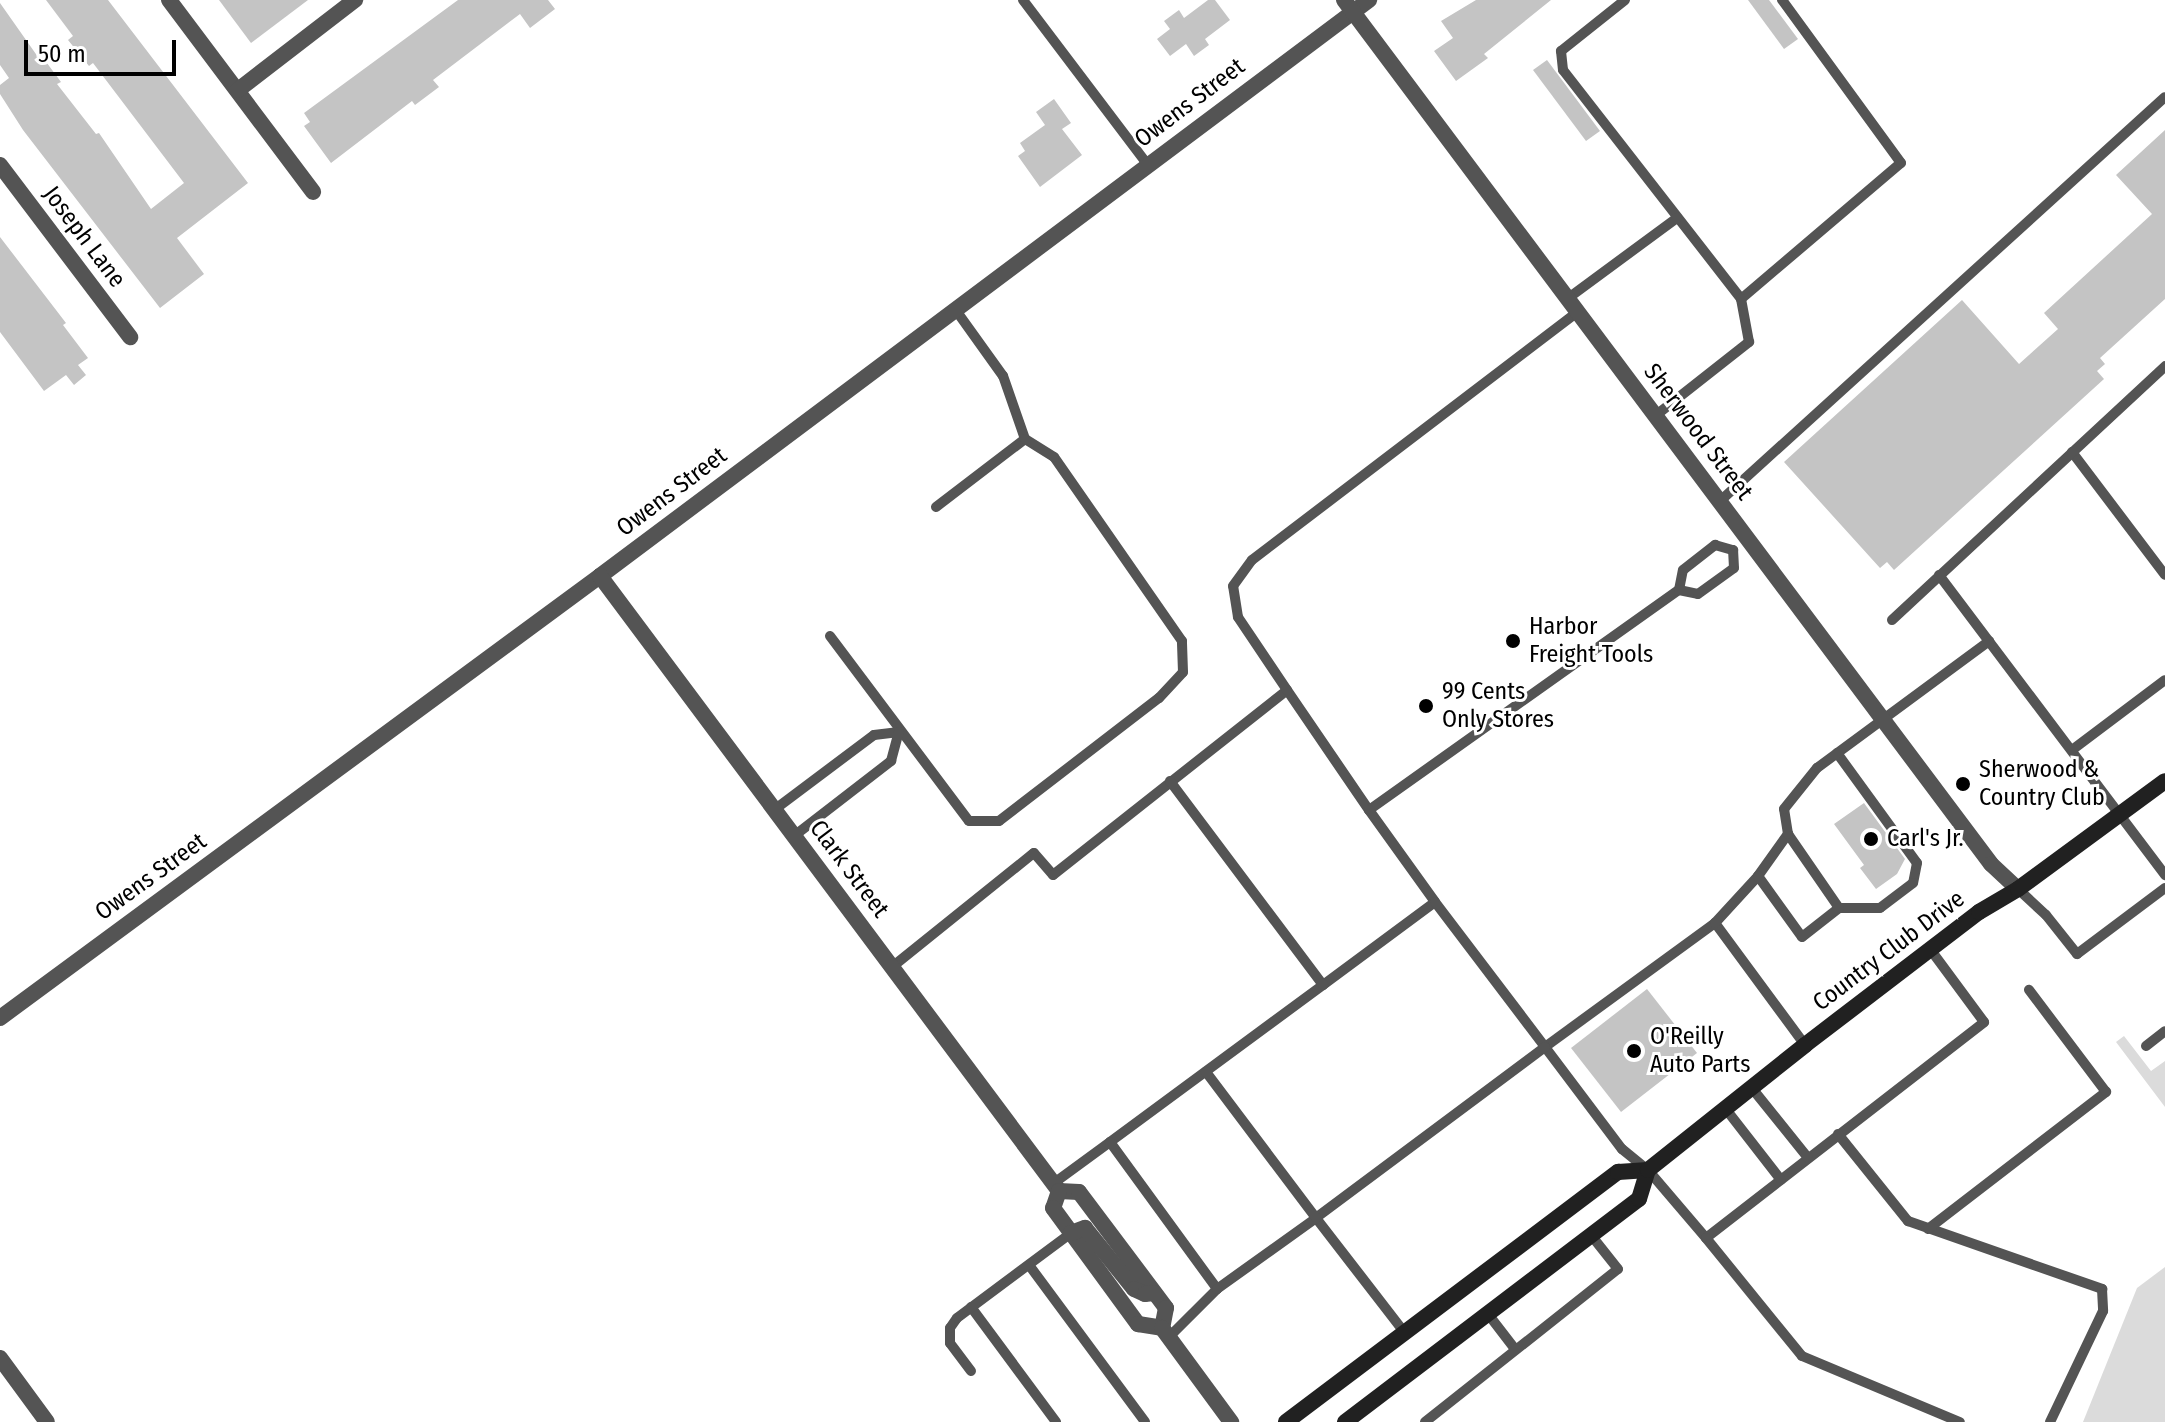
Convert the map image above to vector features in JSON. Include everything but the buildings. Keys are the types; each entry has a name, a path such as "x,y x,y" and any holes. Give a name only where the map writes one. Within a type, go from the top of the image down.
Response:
{"main road":[{"name":"Country Club Drive","path":"1345,1422 1639,1199 1648,1170 1751,1087 1979,912 2018,889 2165,781"},
{"name":"Country Club Drive","path":"1286,1422 1618,1172 1648,1170"}],"street":[{"path":"169,0 313,192"},
{"path":"238,90 355,0"},
{"name":"Owens Street","path":"0,1018 600,576 1148,165 1348,6 1369,0"},
{"name":"Sherwood Street","path":"1348,6 1991,864 2018,889"},
{"name":"Joseph Lane","path":"0,165 130,337"},
{"name":"Clark Street","path":"600,576 1057,1187 1079,1192 1166,1308 1166,1333"},
{"name":"Clark Street","path":"1057,1187 1053,1208 1138,1324 1166,1333 1231,1422"},
{"path":"1071,1233 1085,1228 1134,1289 1145,1294 1154,1293"},
{"path":"0,1358 47,1422"}],"lane":[{"path":"1023,0 1148,165"},
{"path":"1625,0 1561,51 1563,70 1741,299 1749,342 1655,416"},
{"path":"1741,299 1901,163 1782,0"},
{"path":"1719,502 2165,97"},
{"path":"1677,218 1252,560 1233,586 1238,617 1435,902 1622,1149 1648,1170 1802,1356 1960,1422"},
{"path":"830,636 899,732 969,821 999,821 1159,698 1183,672 1182,641 1054,457 1025,439 1003,376 955,309"},
{"path":"1892,620 2165,366"},
{"path":"936,507 1025,439"},
{"path":"2072,452 2165,575"},
{"path":"1733,550 1747,539"},
{"path":"1369,810 1679,590 1683,570 1715,545 1733,550"},
{"path":"1679,590 1698,594 1734,568 1733,550"},
{"path":"1939,575 2165,875"},
{"path":"1839,908 1788,834 1784,809 1817,768 1989,641"},
{"path":"2072,750 2165,680"},
{"path":"892,967 1034,853 1053,875 1287,690"},
{"path":"774,810 874,735 899,732"},
{"path":"794,836 891,761 899,732"},
{"path":"1758,876 1802,937 1839,908 1880,908 1913,883 1917,863 1837,753"},
{"path":"1170,781 1323,985"},
{"path":"1166,1333 1217,1289 1715,923 1758,876 1788,834"},
{"path":"2018,889 2046,915 2077,954 2165,888"},
{"path":"1057,1187 1110,1142 1435,902"},
{"path":"1715,923 1805,1045"},
{"path":"1706,1238 1984,1022 1930,949"},
{"path":"1928,1229 2106,1092 2029,990"},
{"path":"2146,1046 2165,1031"},
{"path":"1206,1072 1405,1333"},
{"path":"1751,1087 1808,1158"},
{"path":"1725,1108 1781,1180"},
{"path":"1838,1134 1908,1221 2102,1289 2103,1311 2050,1422"},
{"path":"1110,1142 1217,1289"},
{"path":"971,1371 950,1343 950,1328 971,1307 1071,1233"},
{"path":"1425,1422 1618,1269 1591,1235"},
{"path":"1029,1265 1144,1421"},
{"path":"971,1307 1056,1422"},
{"path":"1488,1314 1515,1349"}],"shaded area":[{"path":"2124,1036 2151,1071 2165,1061 2165,1107 2116,1042"},
{"path":"2165,1267 2165,1422 2083,1422 2137,1288"}],"place":[{"name":"Harbor Freight Tools","path":"1513,641"},
{"name":"99 Cents Only Stores","path":"1426,706"},
{"name":"Sherwood & Country Club","path":"1963,784"},
{"name":"Carl's Jr.","path":"1871,839"},
{"name":"O'Reilly Auto Parts","path":"1634,1051"}]}
